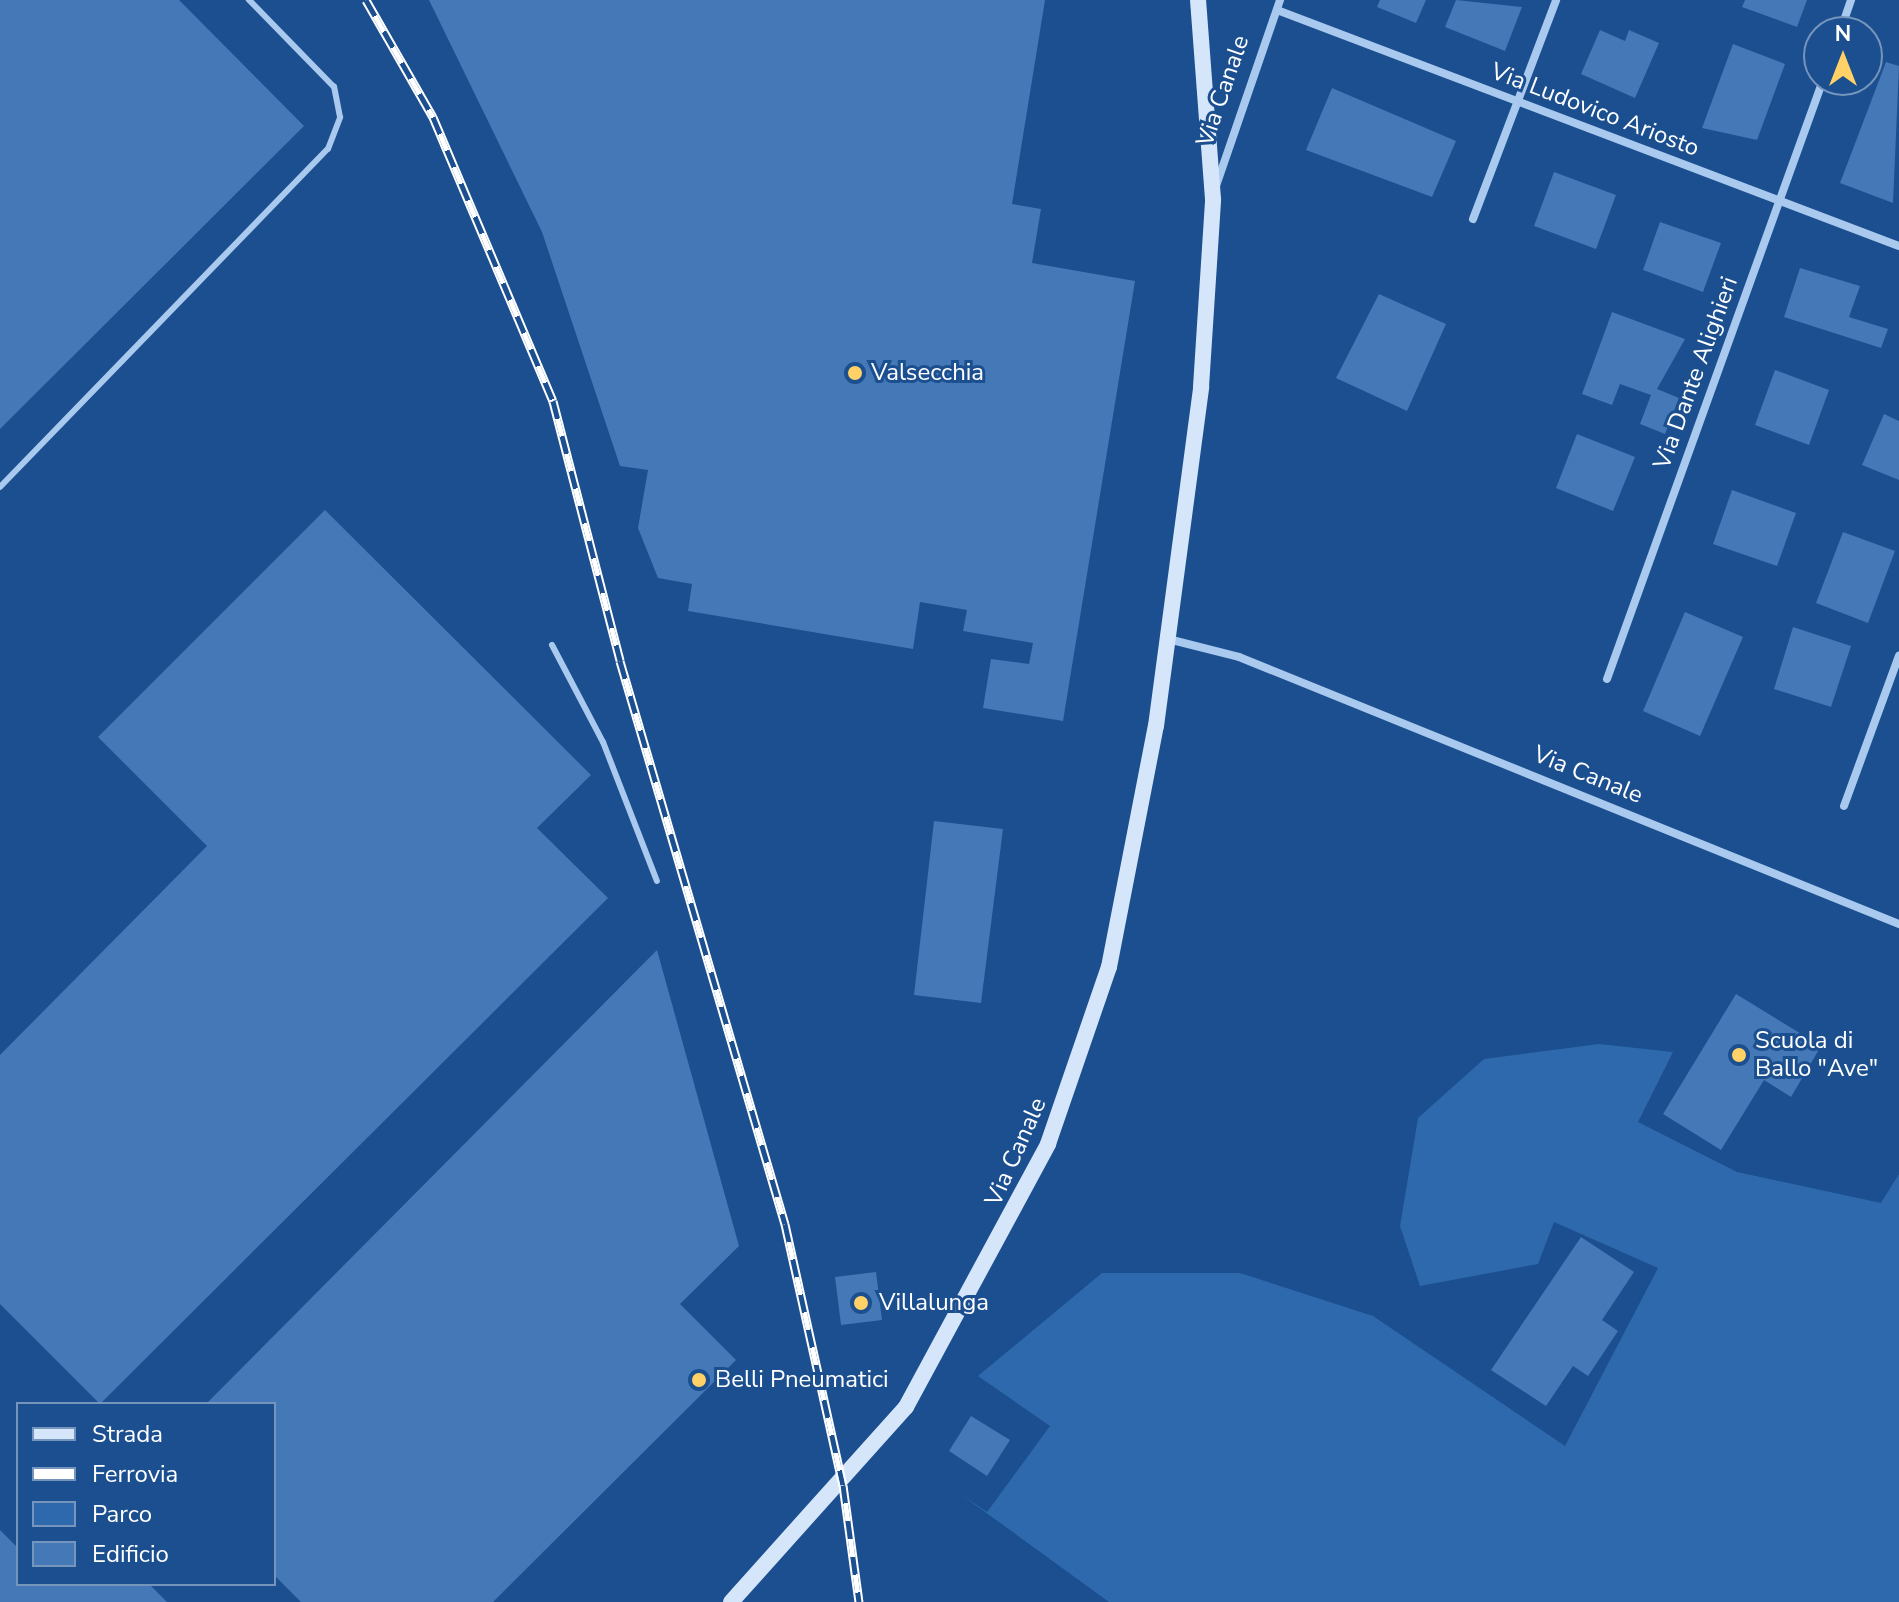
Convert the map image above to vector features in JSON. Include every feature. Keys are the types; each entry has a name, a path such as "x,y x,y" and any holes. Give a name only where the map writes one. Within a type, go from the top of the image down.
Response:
{"main road":[{"name":"Via Canale","path":"731,1602 906,1407 1011,1221 1083,1054 1133,868 1168,639 1201,387 1213,199 1198,0"}],"street":[{"name":"Via Canale","path":"1213,199 1280,0"},
{"path":"1473,219 1514,100 1556,0"},
{"name":"Via Ludovico Ariosto","path":"1277,10 1899,246"},
{"name":"Via Dante Alighieri","path":"1607,679 1817,96"},
{"name":"Via Canale","path":"1168,639 1239,657 1899,924"},
{"path":"1844,806 1899,656"}],"lane":[{"path":"0,487 328,149 340,117 334,87 249,0"},
{"path":"552,645 603,742 657,881"}],"green space":[{"path":"1599,1044 1673,1052 1638,1122 1737,1172 1881,1203 1899,1174 1899,1602 1109,1602 959,1493 987,1512 1050,1426 978,1376 1102,1273 1240,1273 1373,1316 1565,1446 1658,1268 1554,1222 1538,1264 1420,1286 1400,1226 1418,1118 1484,1059"}],"building":[{"path":"0,0 179,0 304,126 0,429"},
{"name":"Valsecchia","path":"429,0 1045,0 1012,204 1041,209 1032,263 1135,281 1063,721 983,708 991,659 1029,664 1033,643 963,631 967,610 920,602 913,649 688,611 692,584 658,578 638,528 648,470 620,466 542,232"},
{"path":"1380,0 1426,0 1416,23 1377,7"},
{"path":"1456,0 1522,7 1505,51 1445,27"},
{"path":"1745,0 1807,0 1797,27 1742,7"},
{"path":"1600,30 1625,41 1629,30 1659,43 1635,98 1581,74"},
{"path":"1733,44 1785,64 1757,140 1702,128"},
{"path":"1886,62 1899,66 1893,203 1840,183 1873,96 1883,96"},
{"path":"1332,88 1456,141 1432,197 1306,150"},
{"path":"1554,172 1616,195 1596,249 1534,226"},
{"path":"1660,222 1721,243 1703,292 1643,270"},
{"path":"1800,268 1860,286 1849,317 1888,329 1881,348 1784,317"},
{"path":"1379,294 1446,324 1407,411 1336,378"},
{"path":"1612,312 1685,339 1657,389 1679,398 1665,434 1640,424 1651,395 1620,384 1612,405 1582,394"},
{"path":"1775,370 1829,390 1809,445 1755,425"},
{"path":"1884,414 1899,421 1899,480 1862,465"},
{"path":"1577,434 1635,457 1613,511 1556,488"},
{"path":"1732,490 1796,513 1777,566 1713,544"},
{"path":"325,510 591,775 537,828 608,898 102,1402 98,1402 0,1304 0,1055 207,846 98,737"},
{"path":"1843,532 1895,551 1868,623 1816,603"},
{"path":"1685,612 1743,637 1700,736 1643,711"},
{"path":"1793,627 1851,646 1831,707 1774,689"},
{"path":"934,821 1003,829 981,1003 914,995"},
{"path":"657,950 739,1246 680,1304 736,1360 493,1602 301,1602 276,1577 276,1402 208,1402"},
{"name":"Scuola di Ballo \"Ave\"","path":"1736,994 1821,1046 1791,1097 1764,1080 1721,1150 1663,1114"},
{"path":"1581,1237 1634,1272 1602,1320 1618,1331 1588,1376 1573,1366 1546,1406 1491,1370"},
{"path":"876,1272 882,1320 841,1325 835,1277"},
{"path":"971,1416 1010,1440 987,1476 949,1451"},
{"path":"0,1530 16,1546 16,1586 151,1586 167,1602 0,1602"}],"railway":[{"path":"366,0 433,117 553,401 620,661 785,1224 843,1485 859,1602"}],"place":[{"name":"Valsecchia","path":"855,373"},
{"name":"Scuola di Ballo \"Ave\"","path":"1739,1055"},
{"name":"Villalunga","path":"861,1303"},
{"name":"Belli Pneumatici","path":"699,1380"}]}
